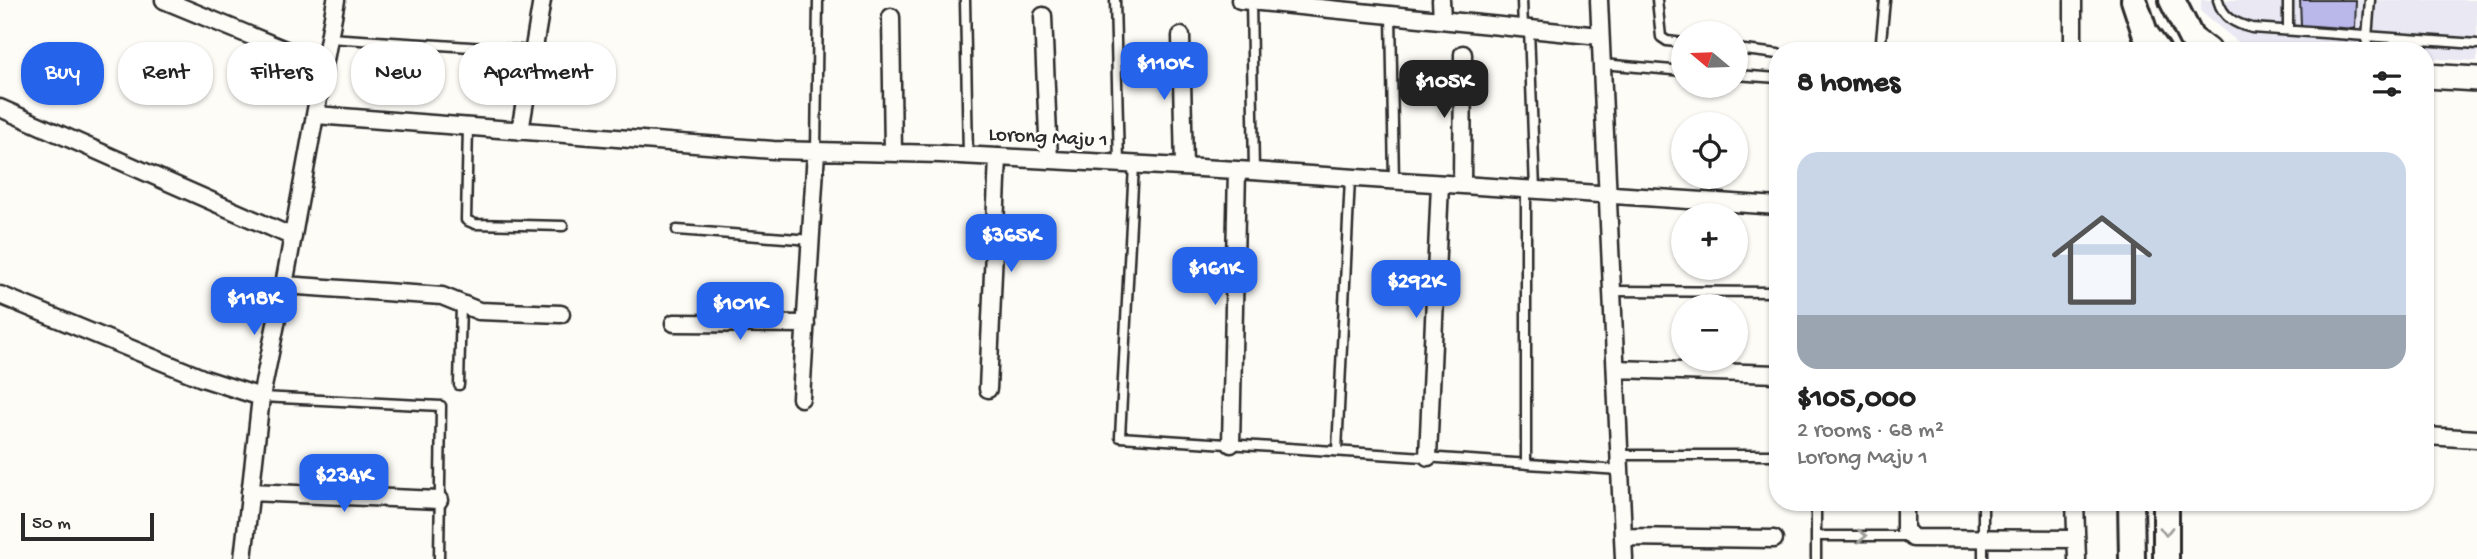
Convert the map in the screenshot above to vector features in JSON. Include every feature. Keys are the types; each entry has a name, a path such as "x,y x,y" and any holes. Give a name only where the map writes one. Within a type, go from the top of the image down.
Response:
{"main road":[{"path":"2133,42 2134,0"},
{"path":"2134,0 2145,33 2152,42"},
{"path":"2170,42 2172,0"},
{"path":"2172,0 2191,38 2196,42"},
{"path":"2131,511 2132,559"},
{"path":"2166,511 2166,559"}],"street":[{"path":"164,0 266,42"},
{"path":"328,42 336,0"},
{"path":"535,42 542,0"},
{"path":"1441,0 1442,20"},
{"path":"1599,0 1624,559"},
{"path":"2073,0 2073,42"},
{"path":"1246,1 1366,6 1391,15 1600,36"},
{"path":"1043,16 1049,160"},
{"path":"891,17 893,153"},
{"path":"1181,36 1184,167"},
{"path":"1462,185 1464,54"},
{"path":"2434,76 2477,79"},
{"path":"243,559 261,397 318,105"},
{"path":"520,131 525,105"},
{"path":"0,108 293,237"},
{"name":"Lorong Maju 1","path":"316,115 816,151 998,157 1237,170 1769,205"},
{"path":"802,398 816,151"},
{"path":"988,389 998,157"},
{"path":"1231,444 1237,170"},
{"path":"1428,457 1440,184"},
{"path":"284,285 442,296 479,311 561,314"},
{"path":"0,295 202,378 261,397"},
{"path":"674,323 806,324"},
{"path":"1616,369 1769,373"},
{"path":"2434,436 2477,439"},
{"path":"250,492 439,500"},
{"path":"1905,511 1905,530 1909,536 2076,539"},
{"path":"2075,511 2077,559"},
{"path":"1623,537 1774,539"}],"lane":[{"path":"816,151 818,0"},
{"path":"965,0 968,156"},
{"path":"1115,0 1126,164 1120,437 1526,464 1620,463 1769,455"},
{"path":"1522,0 1526,29 1531,190 1526,464"},
{"path":"1657,0 1661,37 1671,41"},
{"path":"1881,42 1885,0"},
{"path":"2218,0 2221,8 2235,24 2477,44"},
{"path":"2288,0 2288,30"},
{"path":"2367,42 2370,0"},
{"path":"1246,1 1254,171"},
{"path":"1391,15 1394,181"},
{"path":"329,38 459,46"},
{"path":"1748,50 1769,53"},
{"path":"1602,64 1671,70"},
{"path":"1748,76 1769,77"},
{"path":"468,127 466,220 475,224 563,226"},
{"path":"1337,452 1350,178"},
{"path":"677,230 811,240"},
{"path":"1612,291 1769,292"},
{"path":"458,385 461,304"},
{"path":"261,397 441,407 439,559"},
{"path":"1816,511 1816,559"},
{"path":"1983,511 1983,559"},
{"path":"1816,536 1909,536"}],"shaded area":[{"path":"2201,0 2477,0 2477,61 2434,58 2434,42 2238,42 2201,12"}],"building":[{"path":"2300,0 2356,0 2355,29 2301,25"}]}
